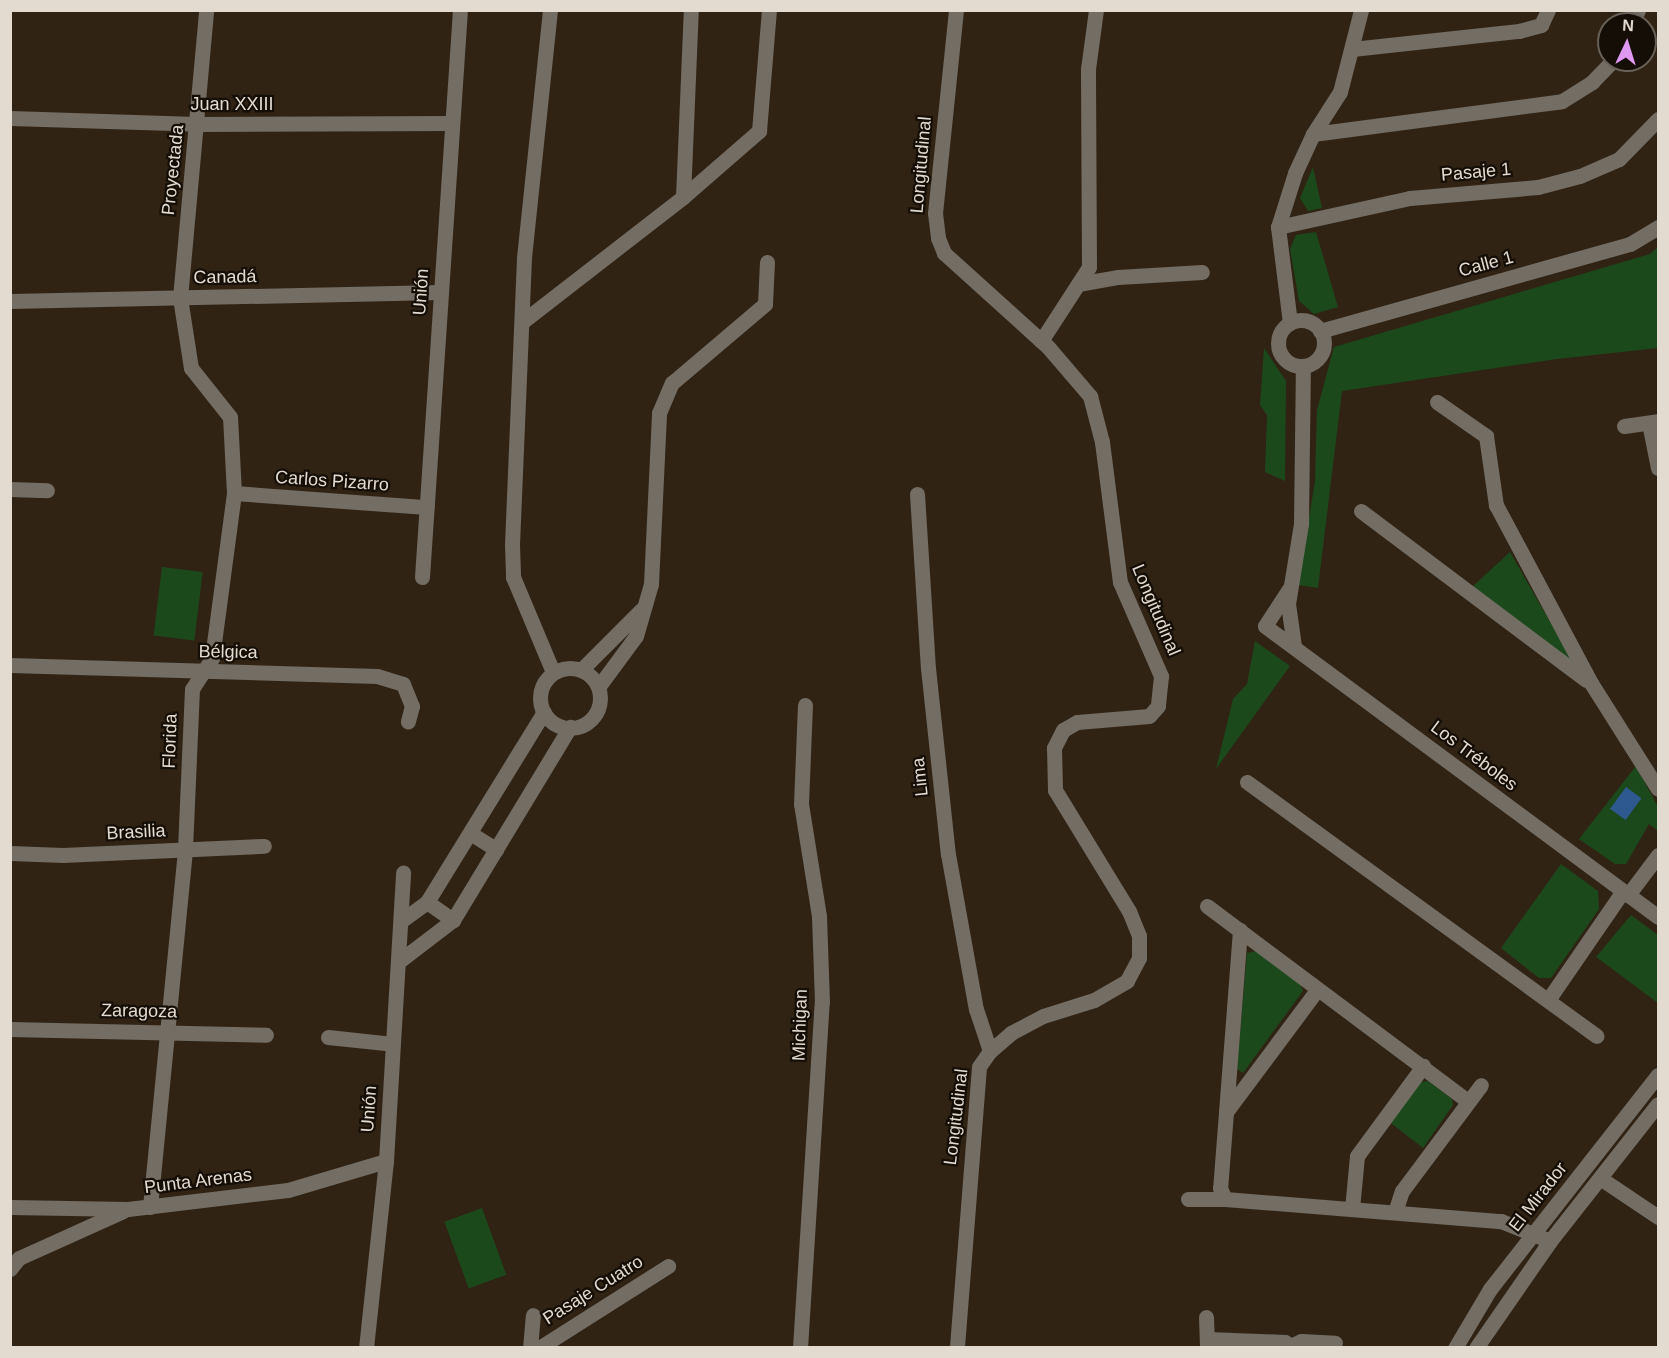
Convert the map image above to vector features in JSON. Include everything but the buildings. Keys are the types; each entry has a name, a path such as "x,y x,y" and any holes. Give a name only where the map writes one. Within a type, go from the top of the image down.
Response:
{"street":[{"name":"Proyectada","path":"180,298 206,10"},
{"name":"Unión","path":"422,577 460,10"},
{"path":"550,10 524,258 512,545 513,577 554,672"},
{"path":"683,197 691,10"},
{"path":"522,322 683,197 759,131 769,10"},
{"name":"Longitudinal","path":"956,10 935,213 938,238 944,253 958,267 1069,368 1094,405 1120,582 1157,661 1161,683 1158,706 1149,716 1077,722 1063,730 1054,748 1055,790 1129,911 1139,936 1139,958 1127,981 1094,1000 1043,1016 1011,1033 990,1051 979,1067 957,1347"},
{"path":"1041,341 1089,267 1088,69 1096,10"},
{"path":"1290,323 1278,227 1295,173 1313,134 1340,92 1353,50 1361,10"},
{"path":"1353,50 1519,31 1541,25 1548,10"},
{"path":"1313,134 1562,101 1592,82 1602,72"},
{"name":"Juan XXIII","path":"10,118 197,124 453,123"},
{"name":"Pasaje 1","path":"1278,227 1410,198 1538,187 1581,176 1619,159 1659,119"},
{"name":"Calle 1","path":"1320,331 1630,244 1659,227"},
{"path":"599,686 636,636 641,610 651,584 659,413 672,383 765,304 767,262"},
{"path":"1078,284 1118,277 1202,272"},
{"name":"Canadá","path":"10,302 440,292"},
{"name":"Florida","path":"150,1207 185,849 192,689 201,670 212,657 234,493 230,417 191,368 180,298"},
{"path":"1306,321 1320,331 1321,353 1314,362 1302,366 1293,365 1280,354 1278,336 1290,323 1306,321"},
{"path":"1294,646 1289,589 1301,524 1302,366"},
{"path":"1437,402 1486,436 1496,506 1591,683 1659,789"},
{"path":"1624,426 1654,422 1659,468"},
{"path":"10,489 47,490"},
{"name":"Carlos Pizarro","path":"234,493 426,507"},
{"name":"Lima","path":"917,494 928,668 948,854 976,1009 990,1051"},
{"path":"1361,511 1591,683"},
{"name":"Los Tréboles","path":"1289,589 1265,626 1659,917"},
{"path":"582,669 641,610"},
{"name":"Bélgica","path":"10,665 377,676 403,684 412,706 408,721"},
{"path":"567,667 582,669 599,686 601,703 593,718 578,728 561,728 544,712 540,702 542,685 554,672 567,667"},
{"name":"Michigan","path":"800,1347 822,1002 819,916 801,804 805,705"},
{"path":"401,921 427,902 544,712"},
{"path":"398,962 453,920 570,727"},
{"path":"1247,782 1597,1036"},
{"path":"470,833 496,849"},
{"name":"Brasilia","path":"10,853 63,855 264,846"},
{"path":"1548,1000 1626,893 1659,855"},
{"name":"Unión","path":"366,1347 386,1161 403,872"},
{"path":"427,902 453,920"},
{"path":"1207,906 1468,1101"},
{"path":"1225,1198 1220,1188 1240,930"},
{"path":"1226,1112 1317,990"},
{"name":"Zaragoza","path":"10,1029 266,1035"},
{"path":"328,1037 393,1044"},
{"path":"1352,1209 1357,1156 1423,1066"},
{"name":"El Mirador","path":"1455,1347 1490,1288 1659,1075"},
{"path":"1395,1212 1402,1191 1481,1085"},
{"name":"El Mirador","path":"1476,1347 1550,1241 1659,1104"},
{"name":"Punta Arenas","path":"10,1207 128,1209 150,1207 288,1190 386,1161"},
{"path":"1600,1178 1659,1217"},
{"path":"1188,1199 1225,1198 1501,1221 1550,1241"},
{"path":"10,1269 19,1258 128,1209"},
{"name":"Pasaje Cuatro","path":"539,1347 668,1266"},
{"path":"530,1347 532,1315"},
{"path":"1206,1317 1207,1343 1285,1342 1290,1347 1300,1341 1335,1343"}],"green space":[{"path":"1313,167 1322,208 1308,211 1300,198"},
{"path":"1316,232 1338,307 1314,314 1299,301 1290,249 1296,235"},
{"path":"1658,247 1658,348 1557,359 1342,391 1318,588 1298,585 1315,481 1317,410 1334,347 1650,254"},
{"path":"1264,348 1286,381 1285,481 1265,472 1267,415 1260,405"},
{"path":"1510,552 1573,662 1471,588"},
{"path":"162,567 203,572 194,640 154,635"},
{"path":"1255,641 1290,666 1216,769 1233,699 1247,684"},
{"path":"1636,766 1658,807 1658,831 1649,824 1626,864 1615,864 1579,839"},
{"path":"1561,864 1598,891 1599,909 1551,978 1539,978 1501,948"},
{"path":"1631,915 1658,935 1658,1003 1596,957"},
{"path":"1256,951 1300,984 1303,991 1243,1073 1237,1069 1247,953"},
{"path":"1428,1081 1452,1099 1453,1105 1423,1148 1391,1123 1420,1082"},
{"path":"482,1208 506,1275 469,1288 444,1222"}],"water":[{"path":"1626,787 1641,798 1626,820 1610,809"}]}
